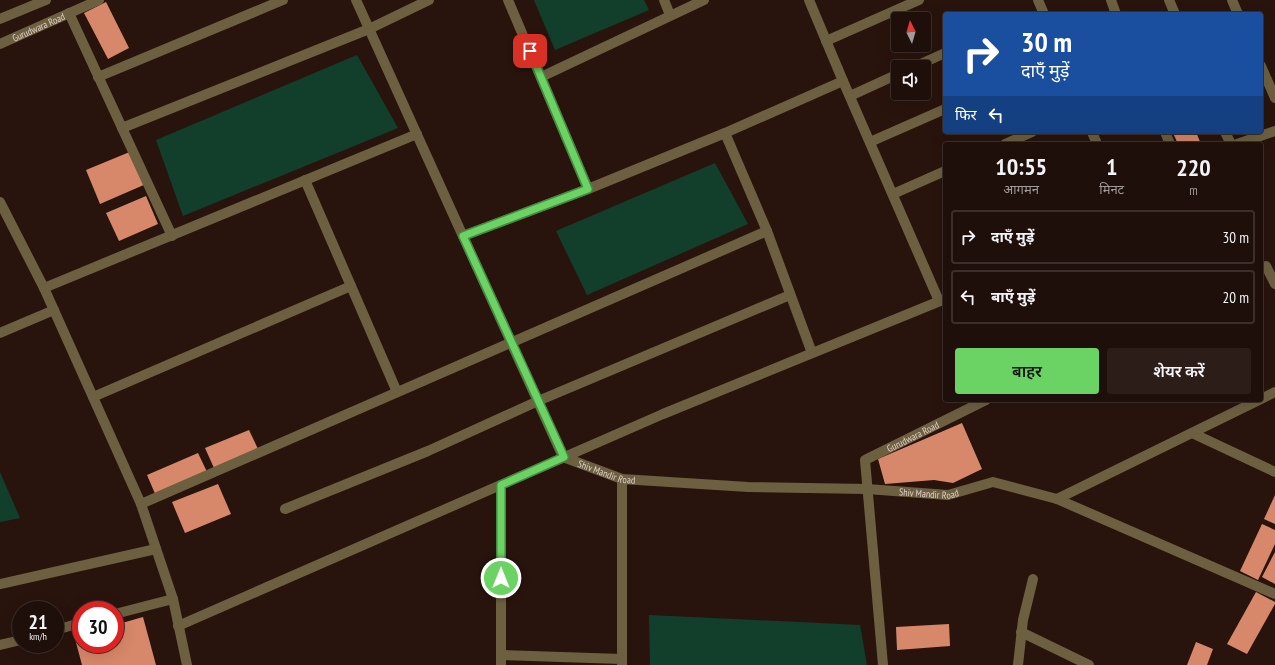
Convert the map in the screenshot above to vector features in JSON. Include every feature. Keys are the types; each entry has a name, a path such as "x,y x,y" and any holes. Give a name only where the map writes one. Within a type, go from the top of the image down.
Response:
{"street":[{"path":"0,20 46,0"},
{"name":"Gurudwara Road","path":"0,44 99,0"},
{"path":"98,77 283,0"},
{"path":"356,0 564,457"},
{"path":"122,128 369,29 429,0"},
{"path":"508,0 588,189"},
{"path":"664,0 670,16"},
{"path":"541,77 704,0"},
{"path":"178,626 663,414 942,300 893,194 809,0"},
{"path":"826,41 919,0"},
{"path":"1038,0 1039,12"},
{"path":"1111,0 1115,12"},
{"path":"1169,0 1174,12"},
{"path":"1232,0 1237,12"},
{"path":"69,13 172,236"},
{"path":"930,60 943,54"},
{"path":"1263,71 1275,98"},
{"path":"850,96 891,77"},
{"path":"463,236 588,189 725,133 843,81"},
{"path":"870,142 943,110"},
{"path":"1243,142 1275,131"},
{"path":"725,133 766,231 812,353"},
{"path":"44,288 417,134"},
{"path":"1010,142 1028,134"},
{"path":"893,194 943,172"},
{"path":"305,180 397,392"},
{"path":"1,208 44,288 141,504 173,599 187,665"},
{"path":"141,504 766,231"},
{"path":"1267,265 1275,284"},
{"path":"93,397 351,286"},
{"path":"285,509 428,451 538,401 790,295"},
{"path":"0,333 54,310"},
{"path":"1263,398 1275,392"},
{"name":"Gurudwara Road","path":"867,489 865,460 982,402"},
{"path":"1057,499 1256,402"},
{"path":"1192,433 1275,472"},
{"name":"Shiv Mandir Road","path":"564,457 622,479 748,487 867,489 948,495 993,482 1057,499 1275,594"},
{"path":"501,485 501,660 622,662 622,479"},
{"path":"867,489 883,665"},
{"path":"0,584 156,549"},
{"path":"1018,665 1022,620 1033,579"},
{"path":"124,612 173,599"},
{"path":"1021,632 1089,665"},
{"path":"0,645 12,642"}],"green space":[{"path":"534,0 644,0 649,10 555,50"},
{"path":"357,55 398,128 183,216 156,140"},
{"path":"715,163 748,224 587,295 556,231"},
{"path":"0,472 20,518 0,522"},
{"path":"649,615 860,625 867,665 650,665"}],"building":[{"path":"106,2 129,48 108,59 84,13"},
{"path":"1173,134 1197,134 1200,142 1177,142"},
{"path":"132,151 146,184 100,204 86,170"},
{"path":"146,196 158,224 119,241 106,213"},
{"path":"962,423 982,469 953,483 934,480 885,484 878,459"},
{"path":"249,430 258,449 214,468 205,448"},
{"path":"198,453 208,474 156,496 147,475"},
{"path":"218,484 231,514 185,533 172,502"},
{"path":"1275,495 1275,524 1264,519"},
{"path":"1262,524 1275,530 1275,544 1258,580 1240,571"},
{"path":"1275,552 1275,584 1262,577"},
{"path":"1256,592 1275,602 1275,604 1247,654 1227,644"},
{"path":"143,617 156,665 82,665 79,653 124,653 124,622"},
{"path":"949,624 950,646 897,650 896,627"},
{"path":"1196,642 1213,649 1207,665 1187,665"}],"route":[{"path":"501,578 501,485 564,457 463,236 588,189 530,51"}]}
